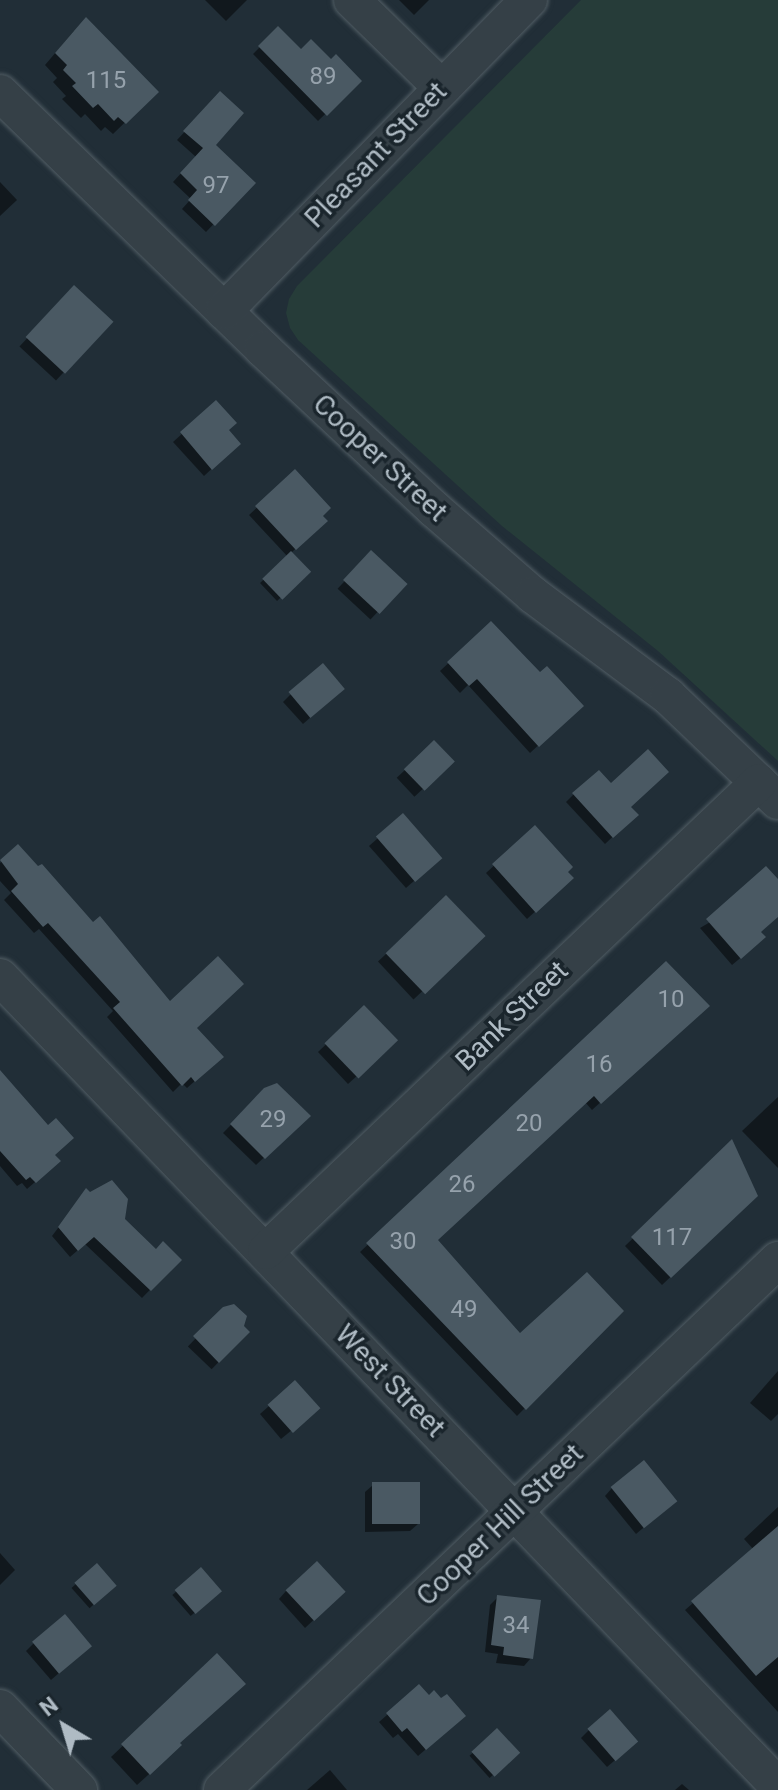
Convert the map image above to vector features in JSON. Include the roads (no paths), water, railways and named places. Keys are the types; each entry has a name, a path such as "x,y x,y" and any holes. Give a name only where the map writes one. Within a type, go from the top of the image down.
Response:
{"street":[{"path":"352,0 442,88"},
{"name":"Pleasant Street","path":"224,311 529,0"},
{"name":"Cooper Street","path":"0,93 434,509 533,595 668,696 769,791"},
{"name":"Bank Street","path":"266,1251 769,791"},
{"name":"West Street","path":"0,977 778,1786"},
{"name":"Cooper Hill Street","path":"222,1790 778,1260"},
{"path":"0,1708 79,1790"}]}
